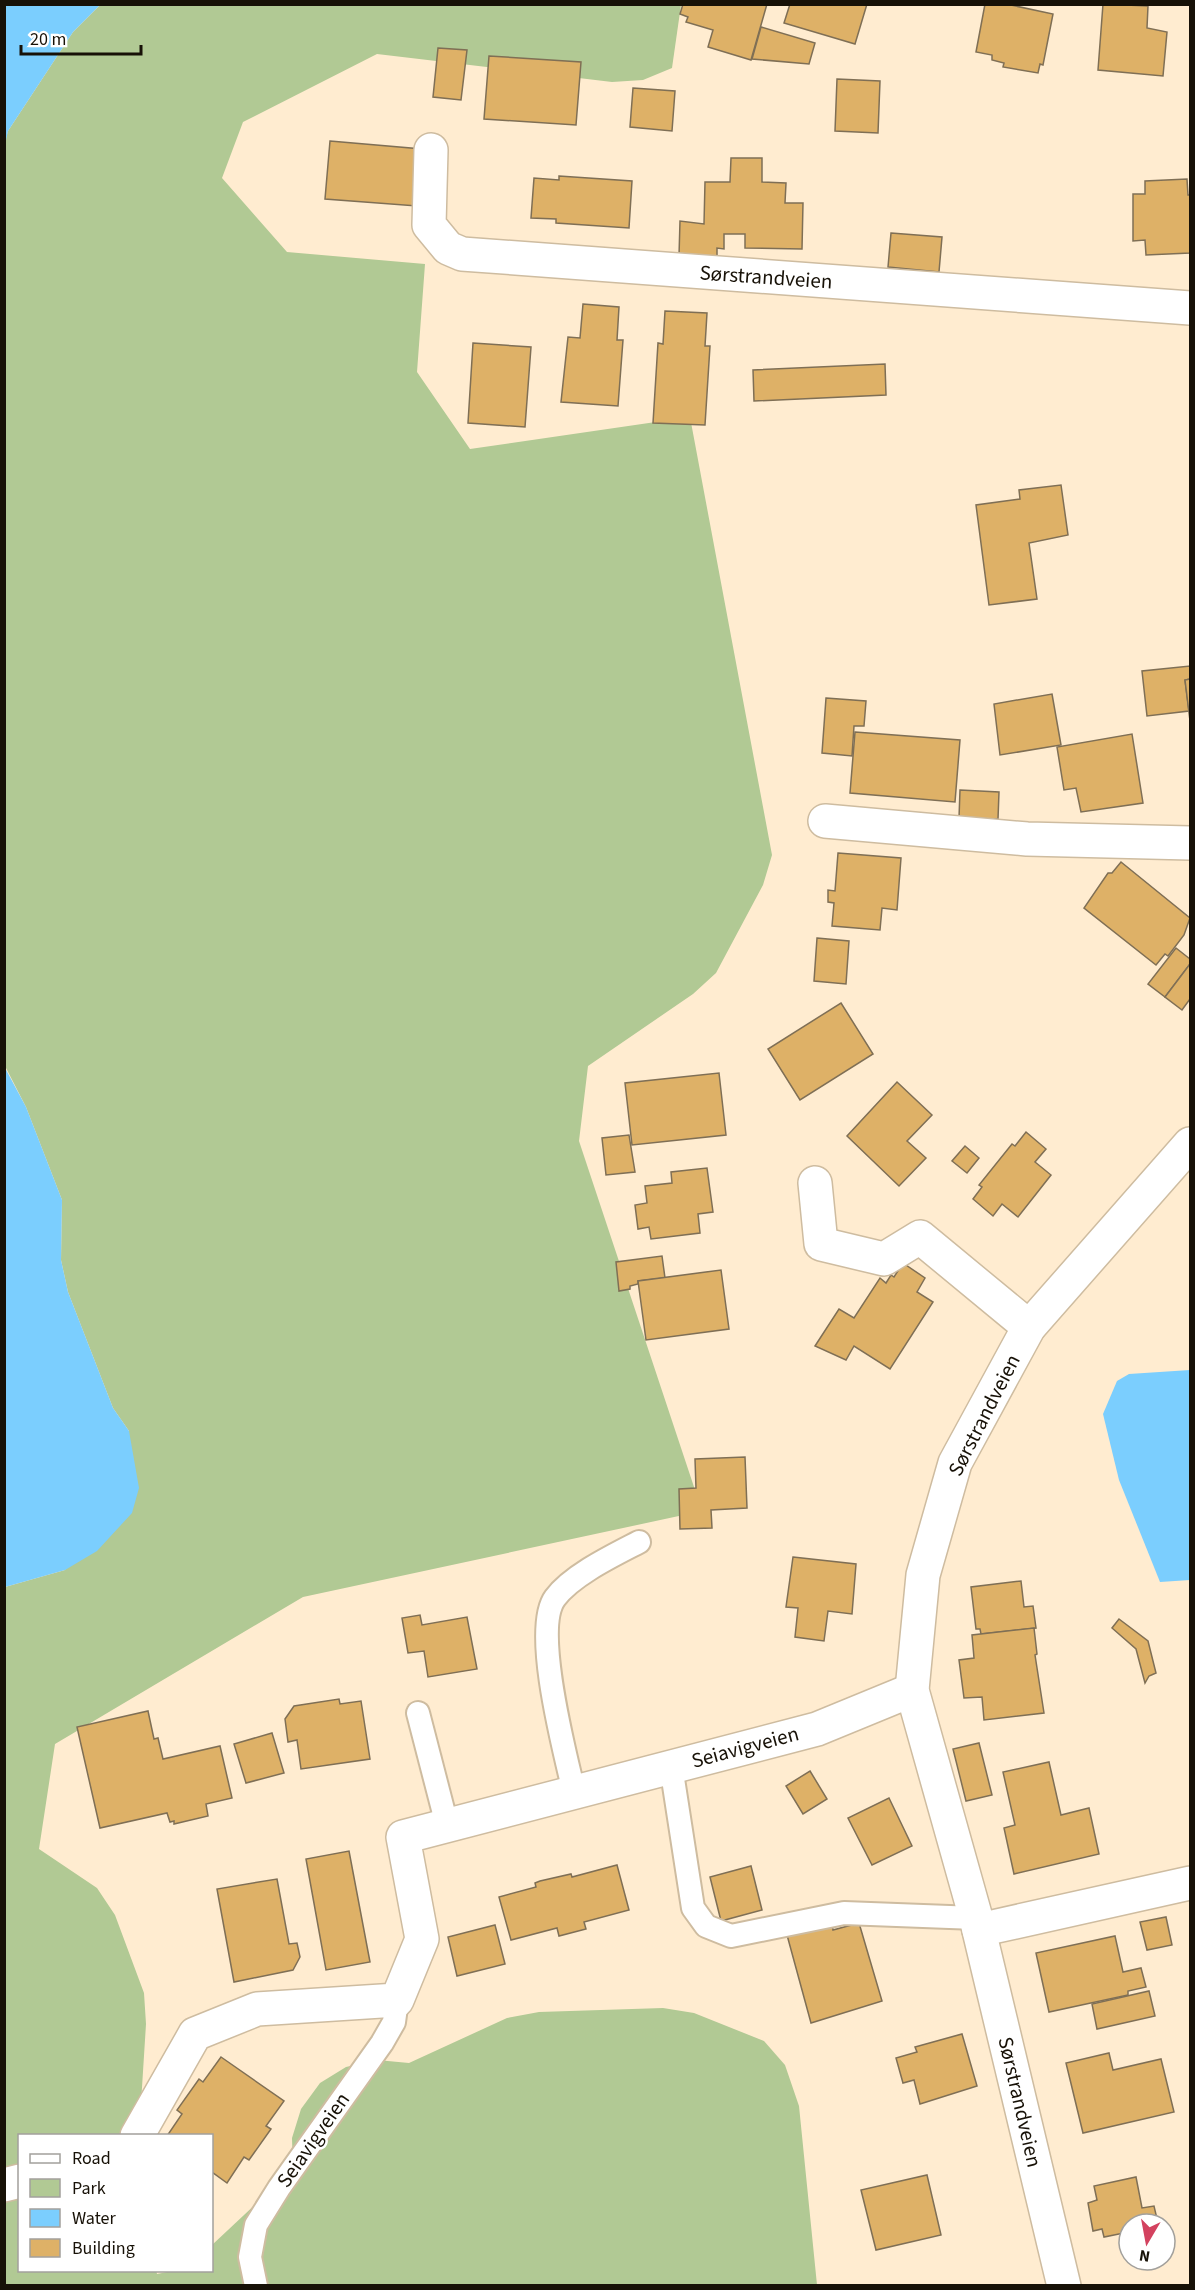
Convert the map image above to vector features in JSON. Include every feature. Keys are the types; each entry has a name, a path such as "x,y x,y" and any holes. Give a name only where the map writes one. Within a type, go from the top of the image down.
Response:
{"street":[{"name":"Sørstrandveien","path":"431,150 429,225 448,248 462,254 1191,308"},
{"path":"825,821 1027,839 1191,843"},
{"name":"Sørstrandveien","path":"1064,2286 977,1924 912,1690 923,1575 955,1463 1029,1327 1191,1144"},
{"path":"815,1183 821,1244 884,1259 920,1237 1029,1327"},
{"name":"Seiavigveien","path":"397,2000 422,1939 403,1837 817,1729 912,1690"},
{"path":"977,1924 1191,1883"},
{"path":"138,2134 195,2034 257,2010 397,2000"}],"lane":[{"path":"574,1792 557,1721 547,1639 548,1613 555,1597 576,1580 639,1542"},
{"path":"418,1713 447,1825"},
{"path":"671,1766 693,1908 706,1926 730,1936 844,1913 977,1924"},
{"name":"Seiavigveien","path":"256,2286 250,2257 256,2225 279,2188 382,2043 394,2022 397,2000"}],"green space":[{"path":"100,5 681,5 672,68 643,80 612,82 377,54 243,122 222,178 287,252 425,264 417,372 470,449 690,417 772,855 763,885 716,973 693,994 588,1066 579,1141 702,1511 303,1597 55,1744 39,1849 97,1888 115,1915 144,1993 146,2024 139,2134 18,2134 18,2272 156,2272 157,2274 213,2272 213,2244 293,2169 292,2138 301,2109 320,2083 346,2067 377,2060 409,2063 507,2018 539,2012 663,2008 694,2013 764,2041 785,2065 799,2106 817,2285 5,2285 5,1587 65,1570 129,1431 113,1408 68,1292 61,1260 62,1200 26,1107 5,1066 4,145 8,131 73,32"}],"water":[{"path":"5,4 100,5 73,32 8,131 5,145"},
{"path":"4,1066 26,1107 62,1200 61,1260 68,1292 113,1408 129,1431 139,1488 132,1513 97,1551 65,1570 5,1587"},
{"path":"1190,1370 1190,1580 1160,1582 1119,1480 1103,1414 1117,1381 1129,1374"}],"building":[{"path":"683,4 767,4 751,60 708,47 713,30 686,22 688,17 680,14"},
{"path":"790,4 867,4 855,44 784,23"},
{"path":"985,4 1006,4 1053,14 1043,65 1040,64 1038,73 1003,67 1004,63 992,60 992,55 976,52"},
{"path":"1103,4 1148,6 1147,28 1167,32 1163,76 1098,70"},
{"path":"761,27 815,43 809,64 752,59"},
{"path":"438,48 467,50 461,100 433,97"},
{"path":"489,56 581,62 576,125 484,119"},
{"path":"837,79 880,81 878,133 835,131"},
{"path":"633,88 675,91 672,131 630,127"},
{"path":"330,141 422,149 417,206 325,199"},
{"path":"731,158 762,158 762,182 786,183 785,203 803,203 802,249 745,248 745,234 724,234 724,249 717,248 717,257 679,256 680,221 704,224 705,182 730,182"},
{"path":"559,176 632,181 629,228 556,223 556,219 531,218 534,178 559,180"},
{"path":"1187,179 1188,195 1190,195 1190,253 1146,255 1145,240 1133,241 1133,194 1145,194 1145,181"},
{"path":"891,233 942,237 939,272 888,267"},
{"path":"583,304 619,307 617,340 623,340 618,406 561,402 568,337 580,338"},
{"path":"665,311 707,313 705,346 710,346 705,425 653,423 658,343 663,344"},
{"path":"473,343 531,347 525,427 468,423"},
{"path":"885,364 886,395 754,401 753,370"},
{"path":"1061,485 1068,535 1029,543 1037,599 989,605 976,505 1020,499 1019,490"},
{"path":"1190,666 1190,679 1185,680 1189,711 1147,716 1142,671"},
{"path":"1190,679 1190,721 1185,680"},
{"path":"1052,694 1061,745 1000,755 994,704"},
{"path":"826,698 866,701 864,726 854,726 852,756 822,753"},
{"path":"855,732 960,740 955,802 850,793"},
{"path":"1132,734 1143,803 1081,812 1076,788 1064,790 1057,747"},
{"path":"960,790 999,792 998,819 959,818"},
{"path":"838,853 901,858 897,910 882,908 880,930 832,926 834,903 828,902 828,890 835,891"},
{"path":"1121,862 1190,918 1184,935 1168,956 1165,954 1156,965 1084,908 1108,873 1112,873"},
{"path":"817,938 849,941 846,984 814,981"},
{"path":"1176,948 1190,959 1190,964 1165,997 1148,984"},
{"path":"1190,964 1190,999 1182,1010 1165,997"},
{"path":"841,1003 873,1054 800,1100 768,1049"},
{"path":"719,1073 726,1135 632,1145 625,1083"},
{"path":"897,1082 932,1115 907,1141 926,1158 899,1186 847,1136"},
{"path":"1026,1132 1046,1149 1035,1162 1051,1175 1018,1217 1002,1204 993,1216 973,1199 982,1187 979,1185 1012,1144 1015,1146"},
{"path":"629,1135 635,1172 606,1175 602,1138"},
{"path":"965,1146 979,1158 967,1173 952,1161"},
{"path":"707,1168 713,1212 698,1214 700,1233 651,1239 649,1227 638,1229 635,1205 647,1203 645,1186 672,1183 671,1172"},
{"path":"662,1256 665,1278 638,1281 638,1284 630,1286 630,1289 619,1291 616,1262"},
{"path":"903,1263 925,1278 917,1292 933,1302 890,1369 854,1346 846,1360 815,1346 839,1309 854,1318 880,1278 886,1283 891,1275 894,1277"},
{"path":"721,1270 729,1329 646,1340 638,1281"},
{"path":"745,1457 747,1508 711,1510 712,1528 680,1529 679,1489 696,1488 695,1459"},
{"path":"793,1557 856,1564 852,1614 828,1611 824,1641 795,1637 798,1608 786,1607"},
{"path":"1021,1581 1024,1607 1033,1606 1036,1628 981,1634 980,1629 976,1629 971,1587"},
{"path":"420,1615 422,1625 467,1617 477,1669 428,1677 424,1651 408,1653 402,1618"},
{"path":"1119,1619 1148,1641 1156,1673 1149,1676 1145,1683 1136,1649 1112,1628"},
{"path":"1034,1628 1037,1654 1035,1655 1044,1713 984,1720 982,1697 964,1698 959,1660 974,1658 972,1635"},
{"path":"339,1699 340,1704 361,1701 370,1759 301,1769 297,1740 288,1742 285,1719 294,1706"},
{"path":"148,1711 154,1739 158,1738 163,1759 220,1746 232,1798 206,1804 208,1816 174,1824 174,1821 170,1822 167,1813 100,1828 77,1727"},
{"path":"272,1733 284,1773 246,1783 234,1744"},
{"path":"979,1743 992,1795 966,1801 953,1749"},
{"path":"1049,1762 1061,1815 1089,1808 1099,1854 1014,1874 1004,1828 1015,1825 1003,1772"},
{"path":"810,1771 827,1799 803,1814 786,1786"},
{"path":"889,1798 912,1846 872,1865 848,1818"},
{"path":"349,1851 370,1962 326,1970 306,1859"},
{"path":"617,1865 629,1910 584,1922 586,1929 559,1936 557,1928 511,1940 499,1897 536,1887 535,1883 540,1881 571,1874 572,1877"},
{"path":"751,1866 762,1910 721,1921 710,1877"},
{"path":"277,1879 289,1944 297,1943 300,1957 293,1970 234,1982 217,1889"},
{"path":"1166,1917 1172,1945 1147,1950 1140,1922"},
{"path":"832,1923 833,1930 859,1923 882,2001 811,2023 787,1935"},
{"path":"495,1925 505,1964 457,1976 448,1937"},
{"path":"1115,1936 1123,1972 1141,1968 1146,1987 1128,1991 1128,1995 1049,2012 1036,1953"},
{"path":"1149,1991 1155,2016 1097,2029 1092,2004"},
{"path":"962,2034 977,2086 920,2104 914,2080 903,2083 896,2058 917,2052 915,2047"},
{"path":"1109,2053 1113,2070 1161,2059 1174,2112 1083,2133 1066,2063"},
{"path":"221,2057 284,2101 266,2126 271,2129 249,2160 244,2157 227,2183 213,2173 213,2134 168,2134 182,2114 177,2110 199,2079 203,2082"},
{"path":"927,2175 941,2235 876,2250 861,2190"},
{"path":"1136,2177 1142,2208 1154,2206 1155,2212 1117,2212 1117,2234 1104,2237 1102,2229 1093,2231 1088,2203 1097,2200 1094,2186"}]}
